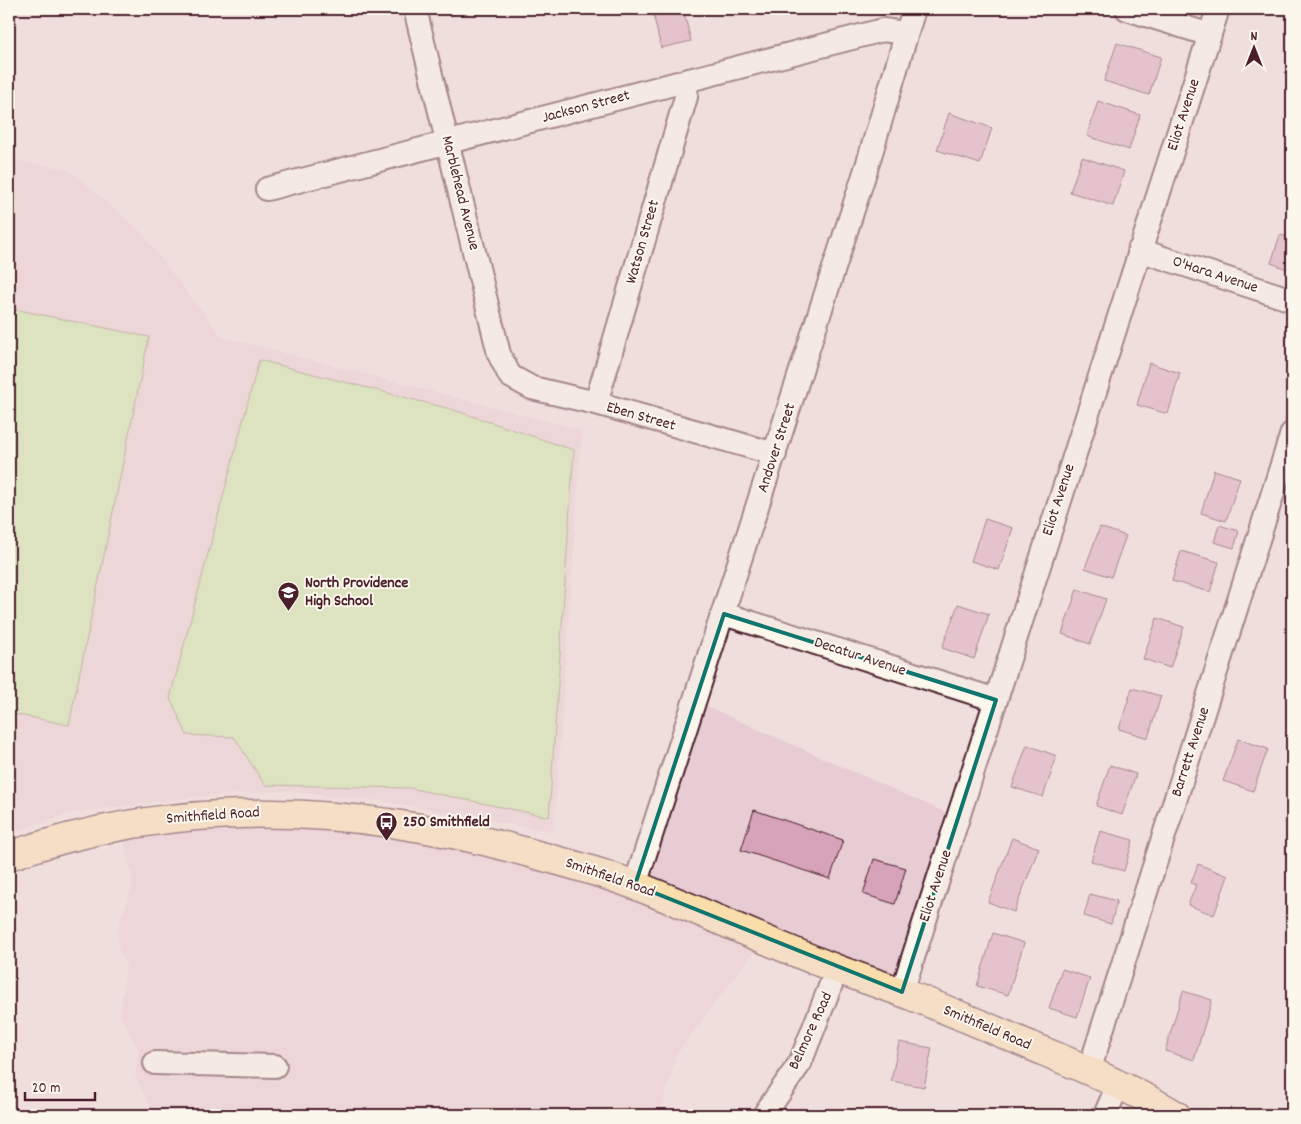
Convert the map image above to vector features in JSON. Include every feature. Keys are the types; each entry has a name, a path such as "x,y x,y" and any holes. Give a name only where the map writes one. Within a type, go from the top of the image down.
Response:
{"main road":[{"name":"Smithfield Road","path":"9,856 100,831 181,816 274,812 338,816 439,831 516,849 635,885 837,969 902,992 1089,1071 1176,1115"}],"street":[{"name":"Marblehead Avenue","path":"416,9 499,354 510,376"},
{"name":"Andover Street","path":"635,885 868,166 905,33 914,9"},
{"path":"1127,9 1210,35"},
{"name":"Eliot Avenue","path":"902,992 1218,9"},
{"name":"Jackson Street","path":"267,189 448,144 883,30 905,33"},
{"name":"Watson Street","path":"596,403 686,97 687,80"},
{"name":"O'Hara Avenue","path":"1139,250 1292,300"},
{"name":"Eben Street","path":"510,376 532,388 596,403 774,454"},
{"name":"Barrett Avenue","path":"1089,1071 1292,433"},
{"name":"Decatur Avenue","path":"724,614 996,700"},
{"name":"Belmore Road","path":"764,1115 800,1063 837,969"},
{"path":"156,1063 276,1066"},
{"path":"1105,1115 1118,1085"}],"highlighted area":[{"path":"724,614 996,700 902,992 635,885"}],"shaded area":[{"name":"North Providence High School","path":"9,159 69,170 140,231 222,337 582,430 554,832 387,802 285,791 204,796 70,813 9,833"},
{"path":"699,703 958,818 904,987 758,946 676,1055 660,1115 152,1115 153,1111 135,1076 139,1050 120,1016 126,965 119,951 117,931 133,884 122,832 277,818 516,852 627,887"}],"green space":[{"path":"9,308 149,337 69,725 9,713"},
{"path":"259,360 454,410 574,450 549,817 409,788 265,785 234,737 187,735 170,698"}],"building":[{"path":"652,9 683,9 691,41 661,48"},
{"path":"1117,43 1161,57 1149,95 1104,81"},
{"path":"1098,101 1140,115 1129,150 1087,136"},
{"path":"949,113 992,128 980,164 937,150"},
{"path":"1082,157 1124,171 1113,206 1070,192"},
{"path":"1280,235 1292,238 1292,271 1271,263"},
{"path":"1149,363 1180,373 1168,414 1137,405"},
{"path":"1214,470 1240,478 1226,521 1201,513"},
{"path":"985,519 1013,528 999,570 971,561"},
{"path":"1219,525 1239,531 1234,548 1214,542"},
{"path":"1100,527 1126,536 1111,577 1085,568"},
{"path":"1181,551 1219,562 1210,592 1172,581"},
{"path":"1077,589 1106,599 1090,644 1062,634"},
{"path":"958,604 989,614 974,659 942,648"},
{"path":"1157,618 1184,627 1170,668 1143,659"},
{"path":"1132,688 1161,696 1148,738 1119,729"},
{"path":"1238,739 1268,749 1253,791 1223,781"},
{"path":"1027,745 1057,756 1043,797 1012,787"},
{"path":"1110,765 1136,774 1122,815 1096,806"},
{"path":"754,810 843,840 830,879 741,850"},
{"path":"1100,831 1133,840 1124,871 1091,861"},
{"path":"1012,838 1039,848 1014,912 988,902"},
{"path":"874,859 906,868 895,904 863,894"},
{"path":"1198,864 1228,876 1214,915 1188,905 1196,885 1191,883"},
{"path":"1090,894 1117,901 1111,924 1084,916"},
{"path":"993,933 1024,943 1008,995 977,986"},
{"path":"1062,969 1090,978 1077,1017 1049,1008"},
{"path":"1183,991 1212,1000 1194,1060 1165,1051"},
{"path":"899,1042 932,1048 924,1087 891,1081"}],"place":[{"name":"North Providence High School","path":"289,611"},
{"name":"250 Smithfield","path":"387,841"}]}
